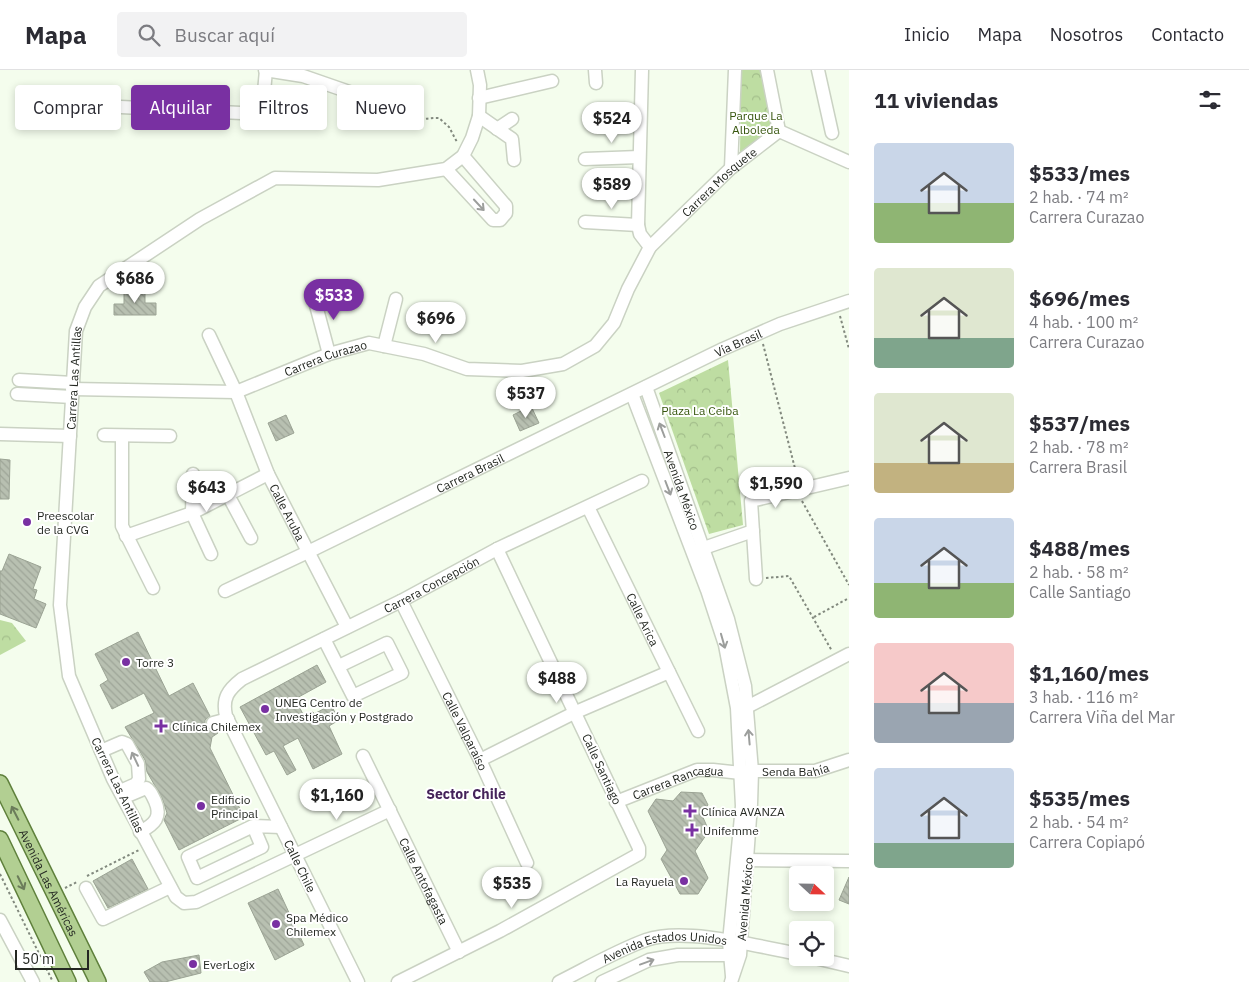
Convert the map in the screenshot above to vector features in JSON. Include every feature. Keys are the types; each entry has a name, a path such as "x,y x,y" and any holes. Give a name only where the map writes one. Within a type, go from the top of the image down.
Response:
{"main road":[{"name":"Avenida Las Américas","path":"0,783 98,982"},
{"path":"0,839 68,982"}],"street":[{"path":"121,107 262,114 266,70 304,76 337,88"},
{"path":"446,169 493,220 500,220 506,213 506,206 463,156 478,116 477,70"},
{"path":"642,70 638,224 640,234 650,247"},
{"path":"731,168 735,70"},
{"path":"767,70 779,131 849,162"},
{"path":"818,70 832,133"},
{"path":"479,98 552,81"},
{"path":"478,116 512,139 514,160"},
{"path":"497,129 512,119"},
{"name":"Carrera Mosquete","path":"650,247 731,168 779,131"},
{"name":"Carrera Las Antillas","path":"295,856 196,902 184,903 176,897 121,795 69,676 60,605 76,330 84,307 99,286 200,219 275,178 378,180 446,169 463,156"},
{"path":"585,159 639,157"},
{"path":"585,222 638,224"},
{"name":"Carrera Curazao","path":"236,392 329,354 369,343 424,354 466,369 522,371 563,364 595,346 614,323 628,289 650,247"},
{"path":"313,294 329,354"},
{"path":"384,346 396,299"},
{"name":"Vía Brasil","path":"632,394 760,332 849,301"},
{"name":"Calle Aruba","path":"209,335 236,392 268,474 348,627"},
{"path":"18,380 72,390"},
{"name":"Avenida México","path":"646,387 698,550 724,645 747,772"},
{"path":"17,394 72,390 236,392"},
{"name":"Avenida México","path":"632,394 728,619 745,686 747,772 742,806 743,860 732,979"},
{"name":"Carrera Brasil","path":"224,591 310,552 632,394"},
{"path":"0,434 70,436"},
{"path":"104,435 170,436"},
{"path":"122,436 122,526 154,588"},
{"path":"193,474 192,513 211,554"},
{"path":"126,536 192,513 268,474"},
{"path":"756,579 751,501 849,478"},
{"name":"Carrera Concepción","path":"226,695 242,679 401,601 497,549 588,508 642,481"},
{"path":"228,495 251,538"},
{"name":"Calle Arica","path":"588,508 698,731"},
{"path":"698,550 753,530"},
{"name":"Calle Santiago","path":"459,952 639,854 639,848 616,802 576,712 497,549"},
{"name":"Calle Valparaíso","path":"401,601 480,760 527,863"},
{"path":"324,639 353,696 402,672 388,643 339,666"},
{"path":"747,708 849,654"},
{"path":"480,760 576,712 669,672"},
{"name":"Calle Chile","path":"226,695 223,705 228,719 358,982"},
{"path":"213,723 228,719"},
{"path":"101,751 122,742 127,744 138,764 139,779 136,784 121,795"},
{"name":"Calle Antofagasta","path":"363,756 459,952"},
{"name":"Senda Bahía","path":"747,772 816,771 849,760"},
{"name":"Carrera Rancagua","path":"616,802 697,770 747,772"},
{"path":"121,795 141,789 150,790 159,810 158,818 152,826 140,832"},
{"path":"295,856 390,810"},
{"path":"252,826 262,847 197,878 188,857 252,826 281,827"},
{"path":"743,860 849,861"},
{"path":"86,888 104,919 170,887"},
{"path":"0,920 32,982"},
{"name":"Avenida Estados Unidos","path":"559,982 646,940 693,936 734,949"},
{"name":"Avenida Estados Unidos","path":"602,982 649,960 678,955 734,949 774,950 789,952"},
{"path":"398,982 459,952"},
{"path":"834,962 849,966"}],"path":[{"path":"424,119 439,118 449,127 463,156"},
{"path":"836,304 849,348"},
{"path":"760,332 798,490 849,585"},
{"path":"756,579 790,576 837,660"},
{"path":"813,618 849,598"},
{"path":"55,893 147,845"},
{"path":"0,874 53,982"}],"green space":[{"name":"Parque La Alboleda","path":"741,70 762,70 774,130 740,155"},
{"name":"Plaza La Ceiba","path":"728,360 743,525 709,534 659,393"},
{"path":"0,620 12,623 26,641 0,655"}],"building":[{"path":"124,288 145,288 145,303 156,303 156,315 114,315 114,304 124,304"},
{"path":"531,406 539,423 520,431 513,415"},
{"path":"286,415 294,433 276,441 268,423"},
{"path":"0,459 10,460 9,499 0,499"},
{"path":"9,554 41,567 33,589 37,590 34,599 46,604 36,628 0,614 0,571 2,571"},
{"path":"138,632 169,696 193,683 210,716 205,720 205,726 210,731 217,730 218,733 212,737 210,748 244,817 179,850 164,820 167,813 162,798 147,772 145,760 125,727 154,713 144,693 112,709 100,685 108,680 95,654"},
{"name":"UNEG Centro de Investigación y Postgrado","path":"317,665 326,682 295,699 304,716 313,712 314,714 331,705 339,720 329,726 342,754 313,769 298,738 283,746 296,770 287,775 274,751 266,755 240,707"},
{"path":"681,792 702,793 708,805 701,813 709,831 695,851 708,878 698,894 680,894 661,859 667,850 648,811 656,799 673,801"},
{"path":"132,859 148,889 108,908 93,881"},
{"path":"849,877 849,904 839,900"},
{"name":"Spa Médico Chilemex","path":"278,889 304,945 275,960 248,903"},
{"path":"199,955 201,973 165,982 150,982 144,972 162,962"}],"place":[{"name":"Preescolar de la CVG","path":"27,522"},
{"name":"Torre 3","path":"126,662"},
{"name":"UNEG Centro de Investigación y Postgrado","path":"265,709"},
{"name":"Clínica Chilemex","path":"161,726"},
{"name":"Edificio Principal","path":"201,806"},
{"name":"Clínica AVANZA","path":"690,811"},
{"name":"Unifemme","path":"692,830"},
{"name":"La Rayuela","path":"684,881"},
{"name":"Spa Médico Chilemex","path":"276,924"},
{"name":"EverLogix","path":"193,964"}],"district":[{"name":"Sector Chile","path":"466,794"}]}
